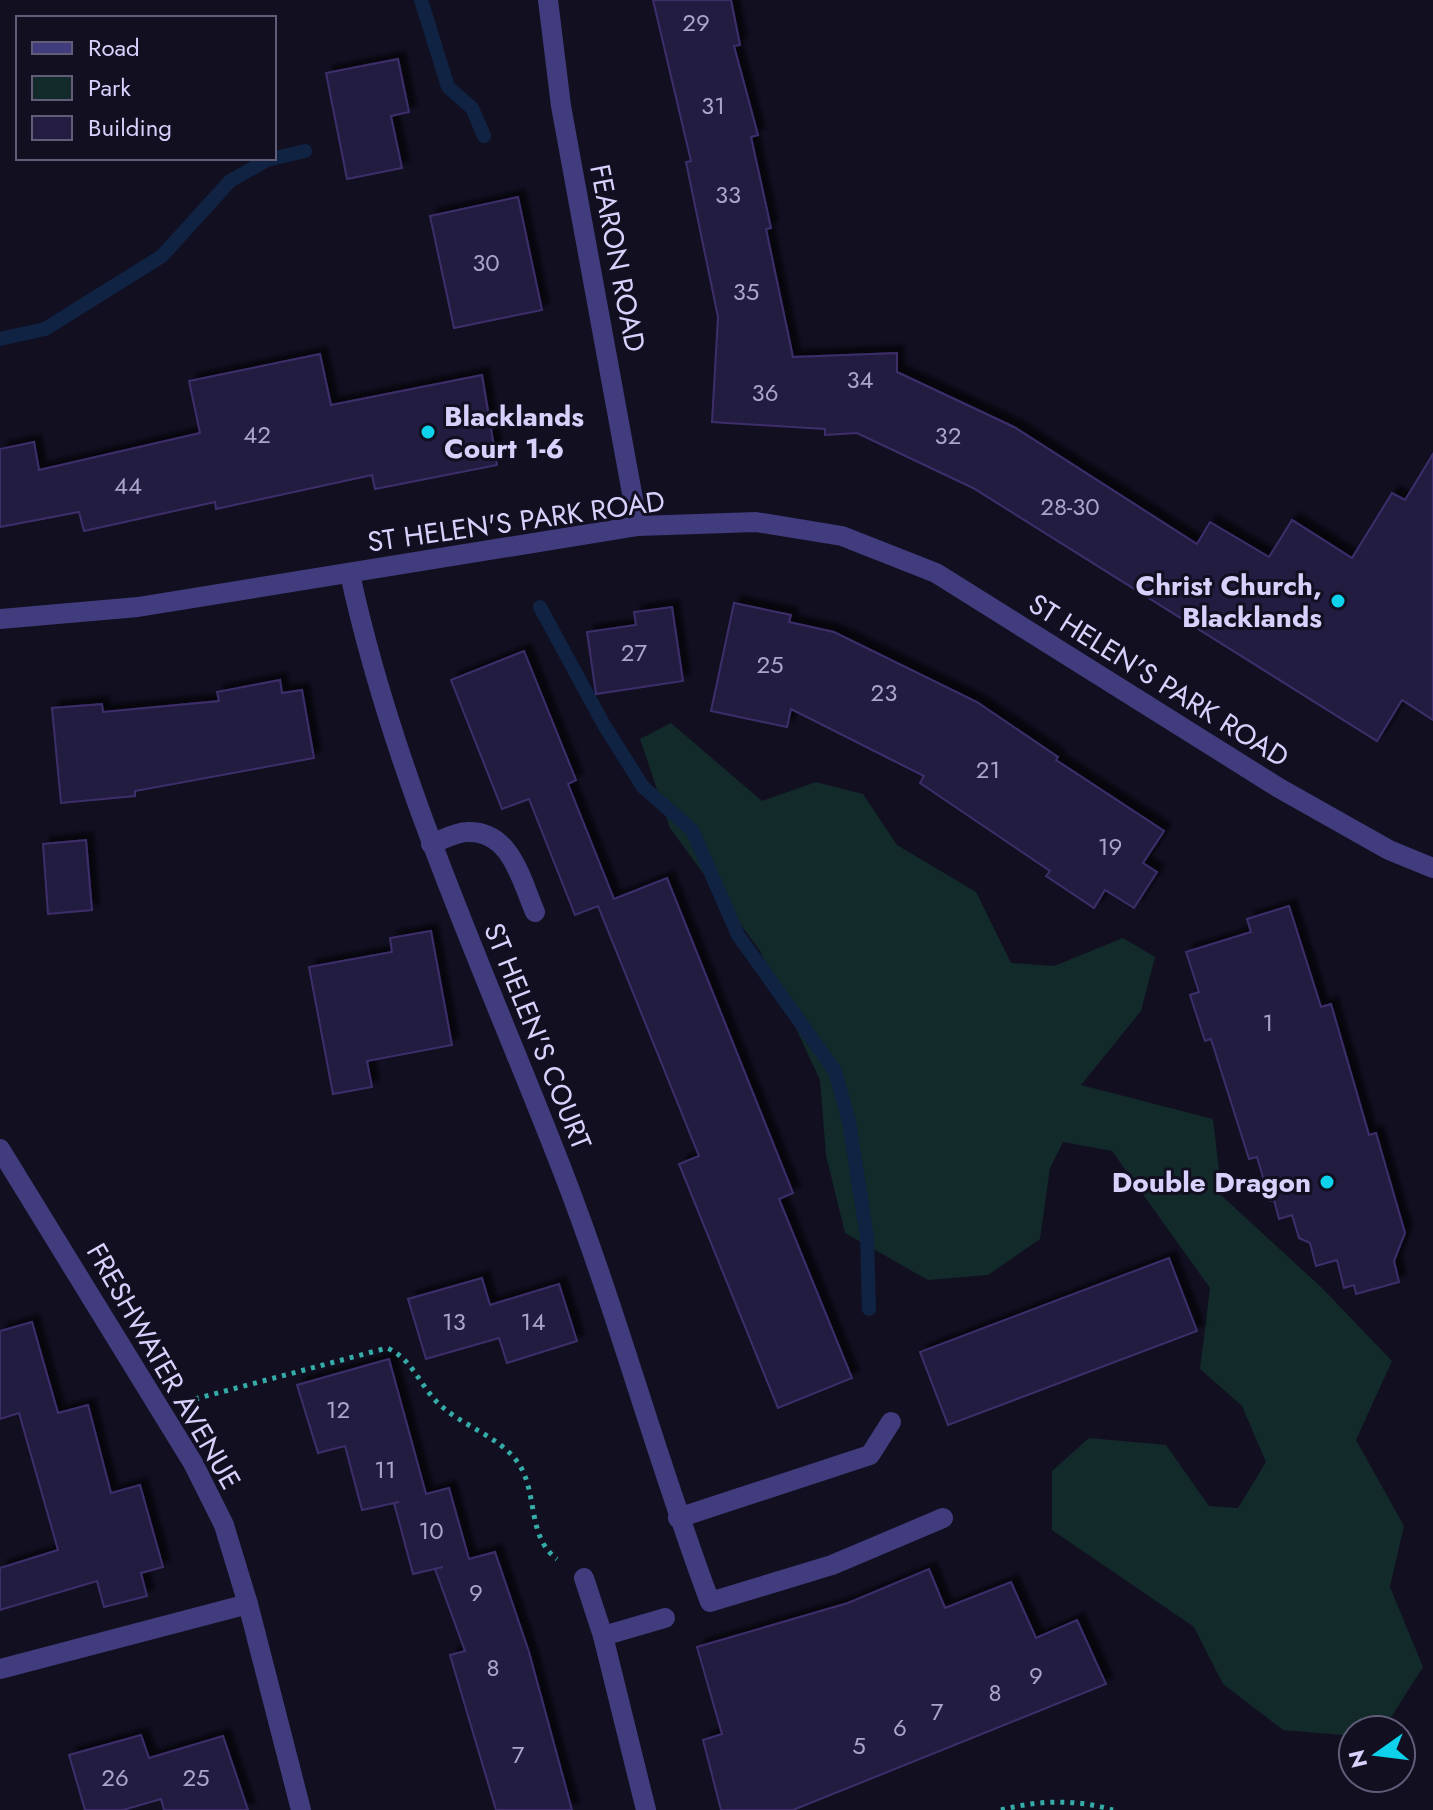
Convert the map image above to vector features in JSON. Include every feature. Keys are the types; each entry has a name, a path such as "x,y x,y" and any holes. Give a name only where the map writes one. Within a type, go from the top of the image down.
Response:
{"street":[{"name":"FEARON ROAD","path":"548,0 561,106 638,526"},
{"name":"ST HELEN'S PARK ROAD","path":"0,619 138,607 638,526 756,522 842,536 936,573 1279,788 1389,850 1433,868"},
{"name":"ST HELEN'S COURT","path":"350,574 365,643 431,844 564,1176 678,1518 710,1602 832,1565 943,1518"},
{"path":"431,844 466,831 492,836 509,850 535,912"},
{"name":"FRESHWATER AVENUE","path":"0,1149 160,1409 224,1525 248,1604 301,1810"},
{"path":"678,1518 870,1455 891,1422"},
{"path":"584,1578 603,1636 646,1810"},
{"path":"0,1669 248,1604"},
{"path":"603,1636 665,1618"}],"path":[{"path":"160,1409 387,1348 401,1354 448,1412 504,1448 521,1466 544,1548 584,1578"},
{"path":"1001,1810 1026,1803 1088,1802 1113,1810"}],"green space":[{"path":"671,723 762,801 816,782 863,794 897,845 976,892 1011,963 1054,966 1123,938 1155,957 1141,1011 1081,1085 1213,1119 1222,1196 1322,1288 1392,1361 1356,1440 1404,1526 1390,1587 1423,1667 1393,1714 1337,1714 1337,1735 1283,1730 1223,1684 1194,1627 1052,1530 1052,1471 1089,1438 1166,1445 1209,1506 1238,1508 1266,1462 1242,1406 1200,1369 1210,1288 1112,1151 1063,1142 1050,1168 1040,1239 988,1275 928,1280 845,1233 826,1155 820,1080 760,951 670,828 640,739"}],"building":[{"path":"653,0 731,0 740,45 734,46 758,135 751,137 771,228 766,229 793,357 897,353 897,372 1014,427 1197,544 1210,522 1269,557 1292,520 1352,558 1392,493 1405,500 1433,454 1433,720 1402,700 1377,741 973,488 857,433 825,435 825,429 712,422 718,317 686,162 691,161"},
{"path":"398,59 409,112 391,116 402,168 347,179 326,73"},
{"path":"518,197 542,310 454,328 430,216"},
{"path":"320,354 331,405 482,375 497,465 375,489 372,475 216,509 215,502 84,531 79,512 0,527 0,449 34,442 39,470 200,433 189,381"},
{"path":"734,603 791,615 789,622 834,632 977,702 1058,757 1056,760 1164,831 1143,863 1157,872 1134,908 1105,890 1094,908 1046,876 1050,871 920,783 924,776 791,709 787,727 711,711"},
{"path":"672,607 683,681 596,694 587,632 636,625 634,612"},
{"path":"524,651 576,780 568,784 614,899 667,878 793,1193 779,1199 852,1378 778,1408 679,1164 699,1156 598,906 575,915 529,799 502,809 451,680"},
{"path":"280,680 282,693 302,690 314,758 135,791 135,796 61,803 52,708 102,704 103,712 219,701 217,692"},
{"path":"86,840 92,910 48,914 43,844"},
{"path":"1289,906 1321,1007 1331,1004 1369,1135 1376,1133 1405,1233 1394,1261 1399,1282 1356,1294 1354,1285 1344,1288 1337,1260 1316,1266 1310,1243 1299,1238 1292,1215 1279,1219 1274,1200 1270,1201 1257,1157 1249,1159 1211,1039 1205,1041 1190,995 1199,992 1186,952 1251,932 1247,919"},
{"path":"431,931 452,1045 367,1061 372,1087 333,1094 309,967 392,952 390,938"},
{"path":"1169,1258 1197,1331 948,1425 920,1352"},
{"path":"482,1278 490,1305 559,1284 577,1341 507,1363 499,1338 426,1359 408,1299"},
{"path":"32,1322 58,1413 88,1405 111,1493 140,1485 163,1567 141,1573 147,1596 104,1607 97,1581 0,1610 0,1568 58,1550 19,1413 0,1419 0,1331"},
{"path":"389,1359 426,1494 449,1488 469,1559 495,1552 529,1652 572,1810 496,1810 450,1655 465,1651 435,1569 443,1567 413,1574 394,1503 362,1510 345,1446 318,1453 297,1385"},
{"path":"929,1569 945,1608 1011,1582 1036,1638 1077,1620 1106,1684 793,1810 721,1810 703,1740 722,1734 697,1647 848,1603"},
{"path":"141,1735 149,1758 223,1736 248,1810 164,1810 161,1799 123,1810 85,1810 69,1755"}],"waterway":[{"path":"421,0 448,87 472,108 484,136"},
{"path":"276,158 305,151"},
{"path":"0,339 45,329 162,256 230,181 267,160"},
{"path":"540,607 604,725 643,787 692,830 738,935 835,1071 849,1122 867,1237 869,1309"}],"place":[{"name":"Blacklands Court 1-6","path":"428,432"},
{"name":"Christ Church, Blacklands","path":"1338,601"},
{"name":"Double Dragon","path":"1327,1182"}]}
